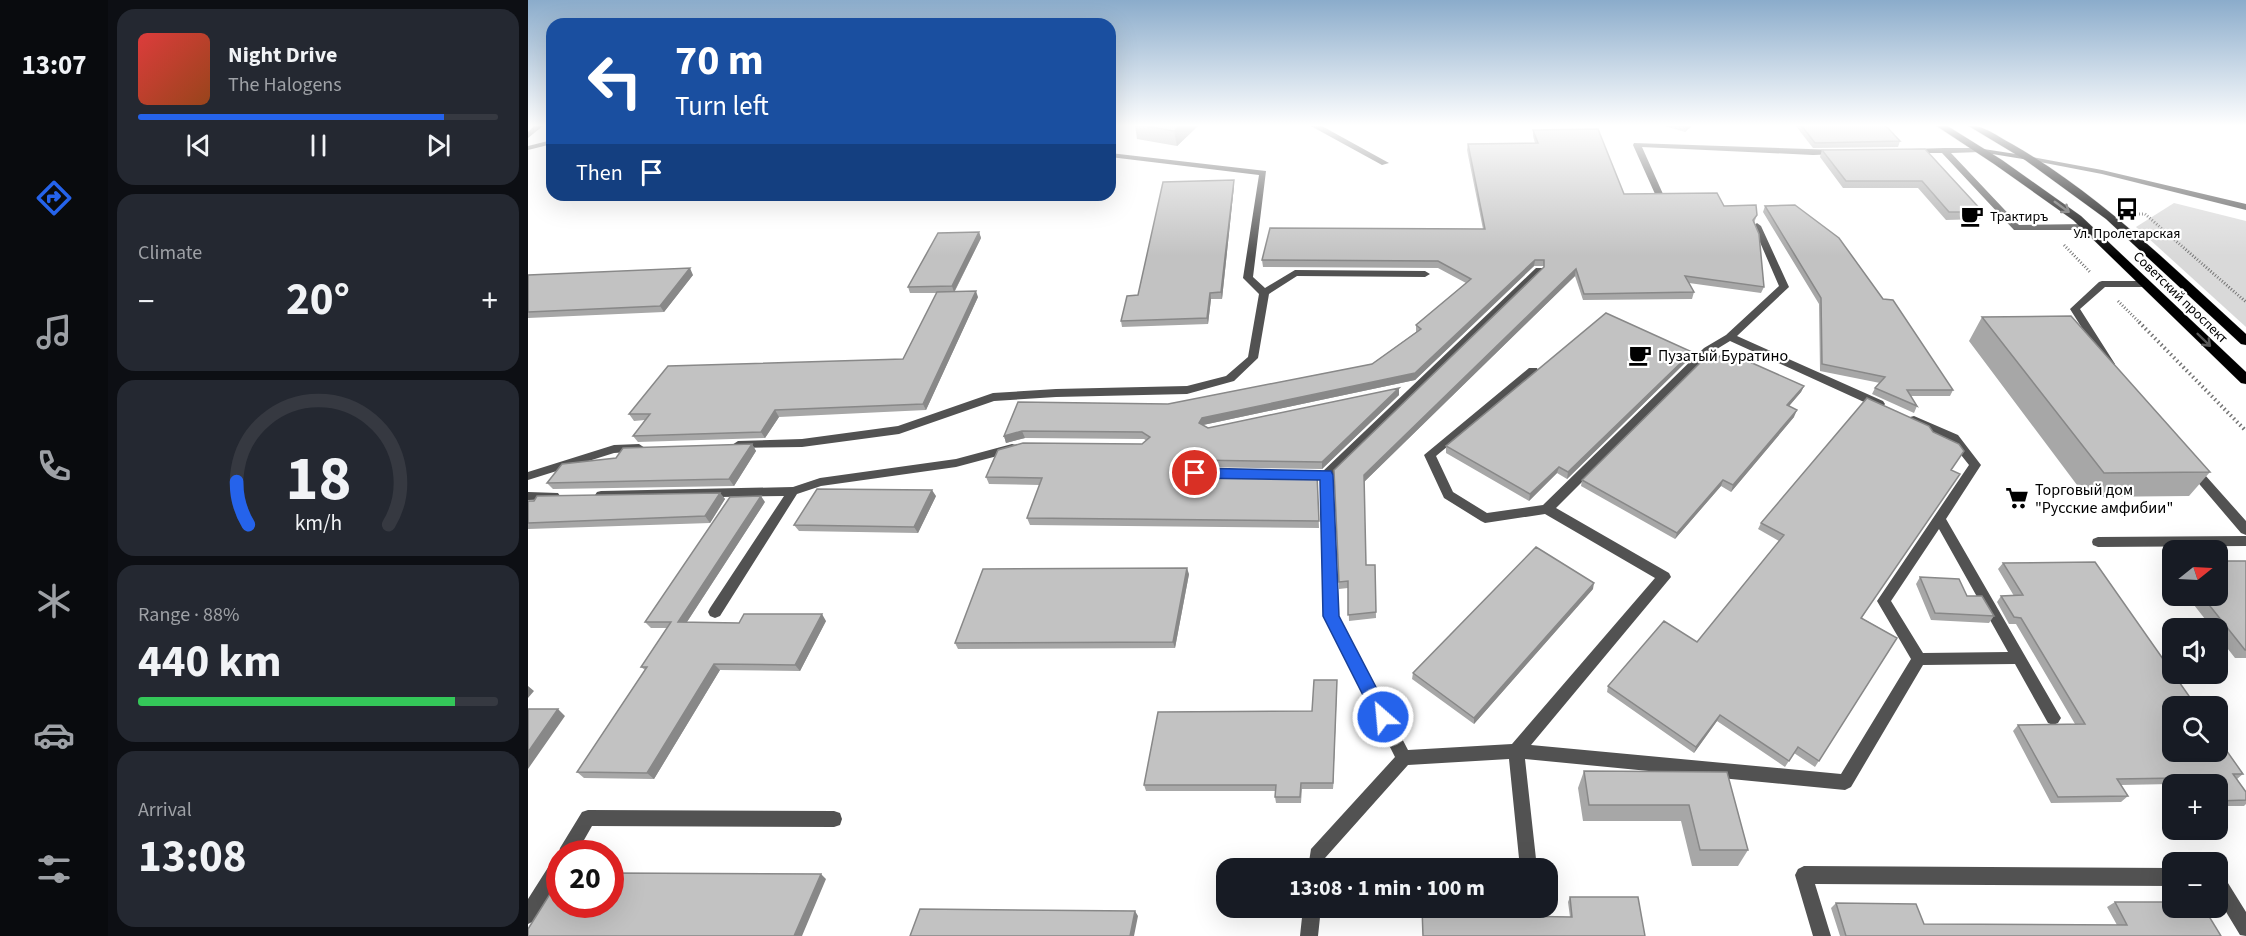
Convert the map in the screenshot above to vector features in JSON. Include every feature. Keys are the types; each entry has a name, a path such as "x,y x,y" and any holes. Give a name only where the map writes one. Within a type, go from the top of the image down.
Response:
{"main road":[{"name":"Советский проспект","path":"2007,169 2077,218 2246,380"},
{"name":"Советский проспект","path":"2044,169 2110,217 2246,341"}],"street":[{"path":"1226,169 1263,173 1248,278 1264,293"},
{"path":"1648,169 1659,194"},
{"path":"1961,169 2016,228 2086,227"},
{"path":"2085,169 2246,207"},
{"path":"1533,370 1430,455 1448,495 1485,518 1547,509 1708,350 1730,337 1784,287 1757,226"},
{"path":"1404,758 1331,616 1320,475 1420,384 1539,270"},
{"path":"731,446 802,443 898,430 993,397 1187,390 1230,379 1253,358 1264,293 1294,273 1425,274"},
{"path":"2118,376 2075,309 2102,284 2146,284"},
{"path":"1730,337 1954,438 1975,465 1884,601 1919,659"},
{"path":"1397,389 1420,384"},
{"path":"586,495 794,491 820,482 956,463 1025,444"},
{"path":"528,476 614,449 649,448"},
{"path":"2184,458 2246,530"},
{"path":"715,612 794,491"},
{"path":"528,496 563,495"},
{"path":"1527,858 1516,751 1664,577 1547,509"},
{"path":"1939,518 2054,718"},
{"path":"2098,542 2246,541"},
{"path":"1919,659 2019,658"},
{"path":"1317,858 1404,758 1516,751 1845,782 1919,659"},
{"path":"575,840 588,818 834,819"},
{"path":"1822,936 1804,875 2162,877"},
{"path":"528,915 546,886"},
{"path":"2228,899 2246,928"},
{"path":"1309,936 1311,918"}],"path":[{"path":"2145,214 2246,302"}],"shaded area":[{"path":"2174,203 2246,221 2246,327 2136,227"}],"building":[{"path":"1473,169 1614,169 1624,194 1717,193 1724,206 1756,205 1757,215 1753,220 1759,234 1764,287 1685,276 1694,292 1584,294 1576,269 1364,475 1366,565 1375,565 1376,612 1348,615 1348,581 1339,582 1334,470 1544,267 1544,260 1535,260 1415,373 1202,418 1199,423 1208,428 1399,388 1322,462 1194,460 1185,465 1194,472 1317,474 1319,521 1027,518 1042,478 986,477 998,450 1023,443 1142,444 1150,437 1142,432 1022,431 1004,436 1018,402 1168,404 1372,364 1421,329 1416,325 1471,279 1438,261 1262,260 1270,228 1485,229"},
{"path":"1836,169 1943,169 1983,212 1949,212 1922,181 1846,181"},
{"path":"1234,180 1221,292 1210,293 1207,318 1121,321 1127,296 1138,295 1163,182"},
{"path":"1795,205 1839,238 1883,299 1893,300 1953,390 1907,390 1917,406 1875,388 1885,377 1822,364 1821,298 1765,206"},
{"path":"979,232 952,286 908,287 938,233"},
{"path":"690,268 660,306 528,312 528,275"},
{"path":"976,291 923,404 775,410 761,432 633,436 650,414 629,414 668,366 903,359 937,292"},
{"path":"1606,313 1692,352 1568,472 1559,467 1530,494 1446,446"},
{"path":"2071,316 2210,472 2104,473 1982,317"},
{"path":"1725,351 1804,386 1787,405 1797,410 1733,485 1723,480 1677,533 1582,480 1705,358 1714,362"},
{"path":"1867,398 1929,426 1933,432 1959,444 1964,451 1951,470 1960,474 1861,618 1897,638 1819,761 1798,747 1789,761 1720,715 1696,747 1608,686 1664,621 1697,642 1784,535 1761,523"},
{"path":"752,444 729,479 547,483 562,464 616,458 623,448"},
{"path":"817,489 932,490 914,527 794,525"},
{"path":"720,493 705,516 528,523 528,501 534,501 537,496"},
{"path":"761,496 678,622 739,623 744,614 822,614 795,665 714,664 647,773 577,772 647,667 641,667 671,622 645,622 730,497"},
{"path":"1536,547 1594,583 1474,718 1413,673"},
{"path":"2228,561 2246,561 2246,650 2228,629 2228,618 2220,618 2210,606 2228,606"},
{"path":"2095,562 2162,658 2162,684 2181,684 2189,696 2162,696 2162,762 2228,762 2228,753 2243,774 2233,774 2246,792 2246,800 2228,801 2228,774 2162,774 2162,778 2117,779 2128,796 2058,797 2018,725 2085,724 2021,618 2014,617 2001,596 2023,595 2003,563"},
{"path":"1187,568 1173,642 955,643 983,569"},
{"path":"1920,577 1959,579 1967,596 1982,596 1994,616 1935,613"},
{"path":"1314,680 1337,680 1333,783 1301,783 1300,797 1275,797 1276,785 1144,785 1158,712 1312,711"},
{"path":"528,709 558,709 528,752"},
{"path":"1584,771 1727,772 1748,850 1700,850 1689,805 1589,805"},
{"path":"624,873 821,874 794,936 528,936 528,929 546,900 546,918 624,918"},
{"path":"1570,897 1638,897 1645,936 1423,936 1422,918 1572,917"},
{"path":"2115,902 2162,902 2162,918 2210,918 2221,936 1846,936 1836,903 1916,904 1924,924 2127,925"},
{"path":"920,909 1135,911 1130,936 910,936"}],"place":[{"name":"Ул. Пролетарская","path":"2127,209"},
{"name":"Трактиръ","path":"1972,216"},
{"name":"Пузатый Буратино","path":"1640,355"},
{"name":"Торговый дом \"Русские амфибии\"","path":"2017,498"}],"route":[{"path":"1195,473 1326,475 1331,616 1383,717"}]}
